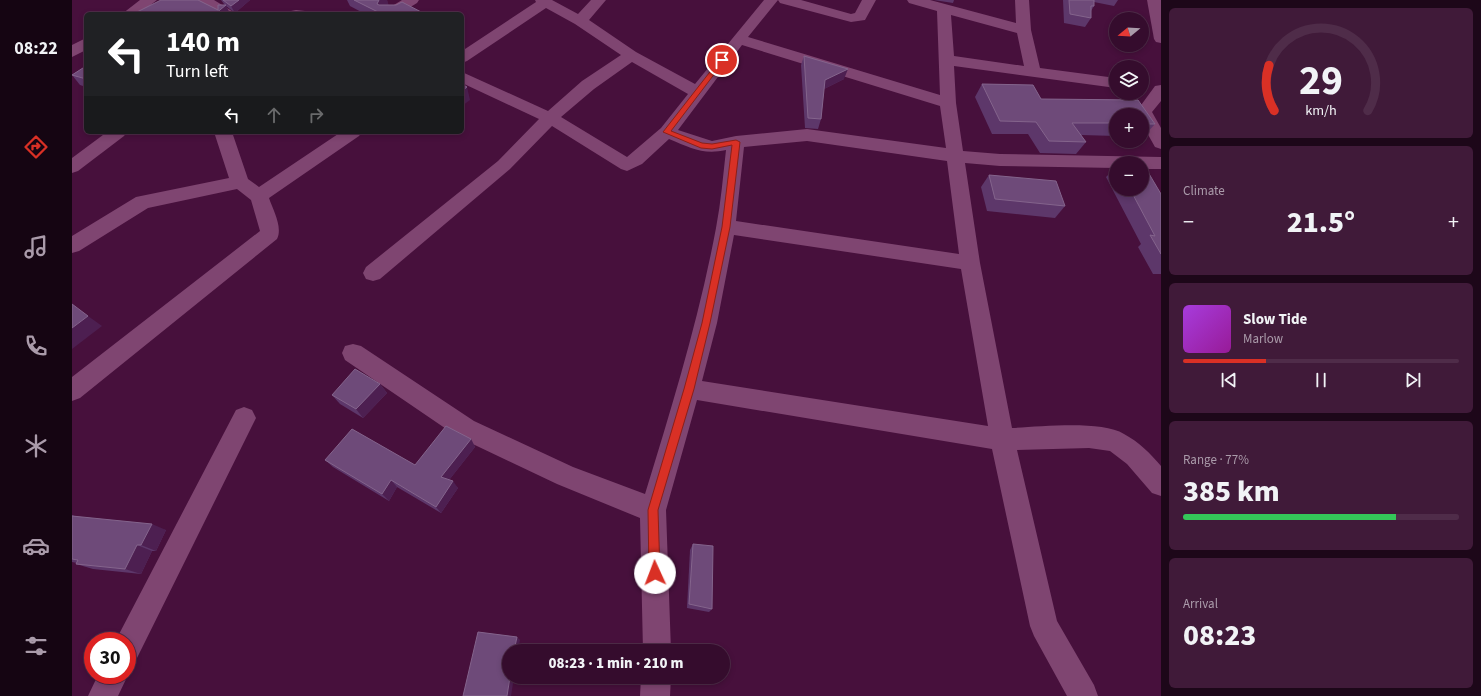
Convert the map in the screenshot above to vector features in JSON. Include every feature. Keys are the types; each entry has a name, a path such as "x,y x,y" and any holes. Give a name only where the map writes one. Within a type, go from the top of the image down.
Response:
{"street":[{"path":"132,12 150,0"},
{"path":"204,0 224,12"},
{"path":"392,12 412,0"},
{"path":"580,21 599,0"},
{"path":"464,78 550,118 627,165 636,160 666,132 738,39 771,0"},
{"path":"785,0 851,18 860,17 870,0"},
{"path":"914,0 1024,30"},
{"path":"1022,0 1024,30 1033,71"},
{"path":"1154,0 1161,39"},
{"path":"464,57 544,1 580,21 631,55 697,92"},
{"path":"944,8 948,103 970,263 1002,439 1044,626 1083,696"},
{"path":"738,39 948,103"},
{"path":"72,52 84,44"},
{"path":"373,273 504,164 550,118 588,85 616,68 631,55"},
{"path":"946,60 1033,71 1109,83"},
{"path":"1147,108 1161,90 1149,88"},
{"path":"1149,113 1161,114"},
{"path":"1149,121 1161,143"},
{"path":"666,132 701,146 712,147 736,142 785,136 829,137 956,156 1000,160 1161,163"},
{"path":"72,167 115,134"},
{"path":"72,391 270,234 269,225 259,196 240,182 224,134"},
{"path":"259,196 350,134"},
{"path":"657,644 653,510 689,389 706,323 726,227 736,142"},
{"path":"72,246 143,202 240,182"},
{"path":"726,227 970,263"},
{"path":"353,353 466,429 566,476 653,510"},
{"path":"689,389 1002,439 1089,437 1115,441 1136,456 1161,484"},
{"path":"135,632 244,418"},
{"path":"103,696 109,684"},
{"path":"656,684 656,696"}],"building":[{"path":"161,0 198,0 218,10 218,5 226,5 217,12 137,12"},
{"path":"223,0 239,0 231,6"},
{"path":"354,0 379,0 377,4 379,5 396,5 402,2 421,12 378,12"},
{"path":"1069,0 1094,0 1094,6 1091,6 1091,18 1070,14"},
{"path":"804,56 848,69 825,80 821,119 808,118"},
{"path":"84,67 84,78 72,75"},
{"path":"982,84 1033,85 1041,99 1138,100 1144,108 1109,108 1109,123 1072,123 1086,142 1049,141 1036,122 1000,121"},
{"path":"1149,116 1155,124 1149,124"},
{"path":"1149,174 1161,194 1161,254 1150,235 1155,236 1134,196 1149,196"},
{"path":"989,175 1056,181 1065,206 995,199"},
{"path":"72,304 88,316 72,328"},
{"path":"355,369 380,384 356,409 332,395"},
{"path":"446,426 471,439 441,477 453,481 436,507 391,480 382,494 325,460 352,429 415,465"},
{"path":"72,516 152,524 141,545 137,545 125,569 76,564 78,560 72,559"},
{"path":"693,544 713,546 712,609 689,604"},
{"path":"478,632 517,637 516,644 502,644 502,684 509,684 507,696 463,696"}],"route":[{"path":"655,573 653,510 689,389 706,323 726,227 736,142 712,147 701,146 666,132 722,60"}]}
